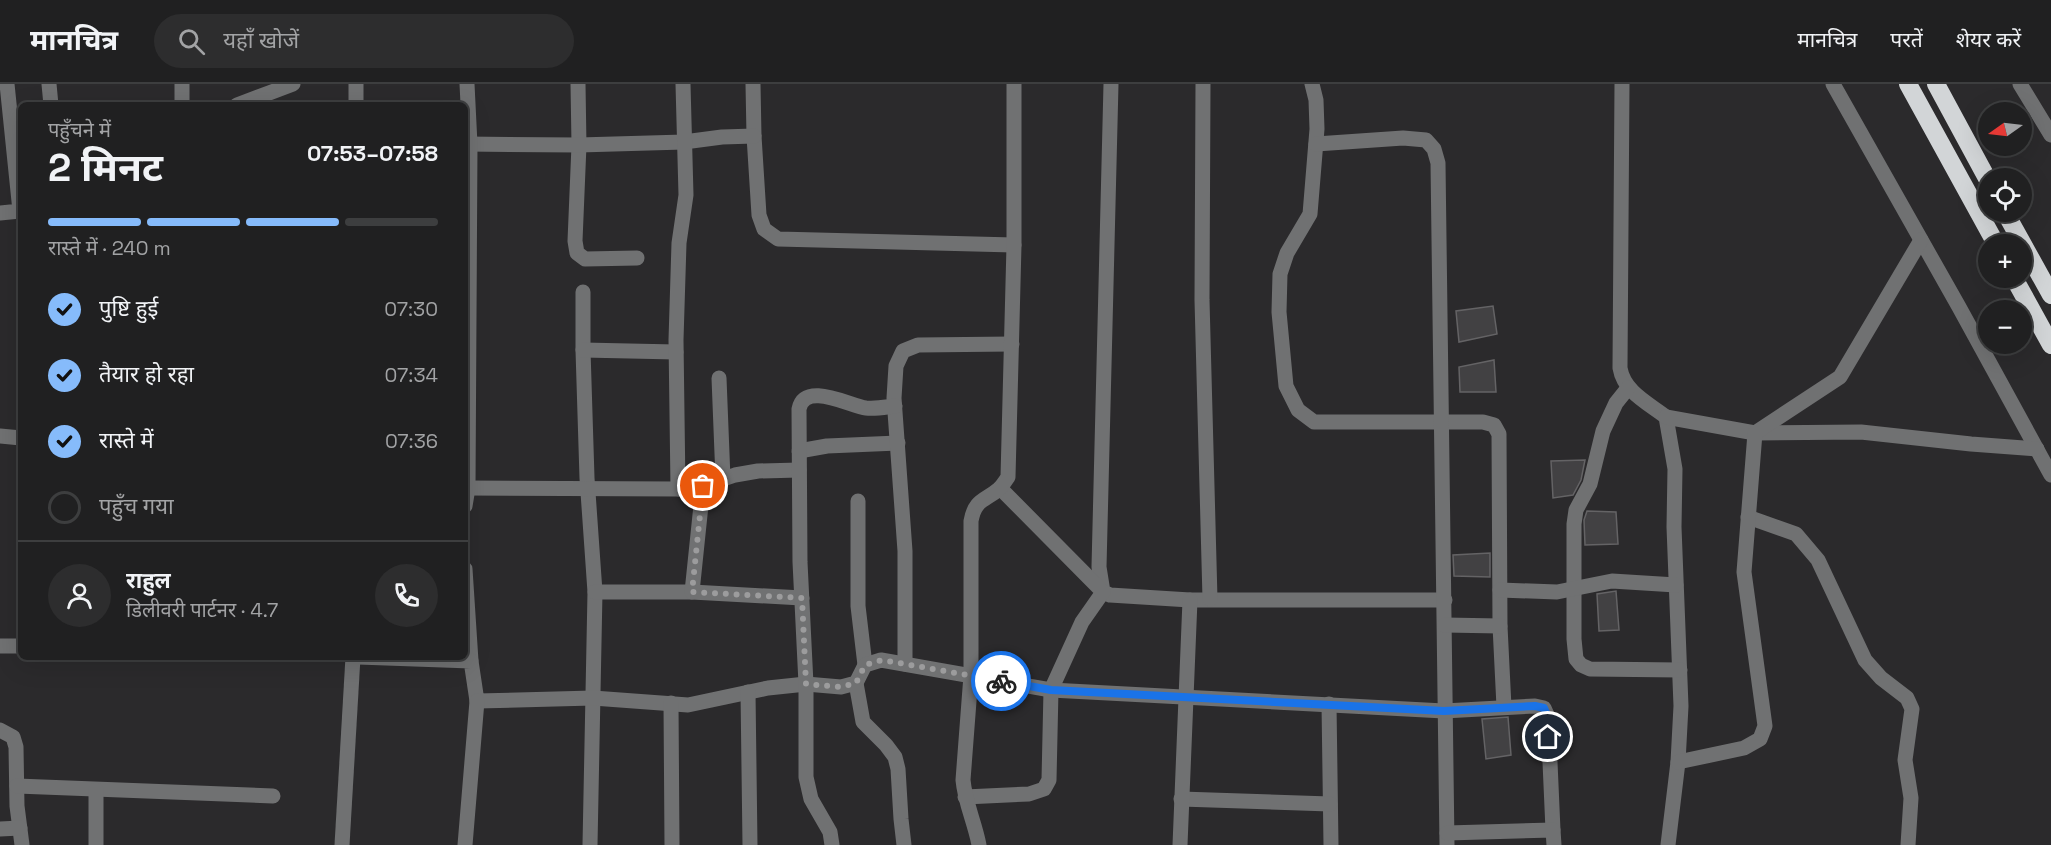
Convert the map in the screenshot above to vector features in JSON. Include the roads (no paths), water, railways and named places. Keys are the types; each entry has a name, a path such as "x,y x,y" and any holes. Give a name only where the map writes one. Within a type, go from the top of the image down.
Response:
{"highway":[{"path":"1908,84 1990,234"},
{"path":"1936,84 1981,168"},
{"path":"2011,222 2051,295"},
{"path":"2020,288 2051,345"}],"street":[{"path":"8,84 18,172"},
{"path":"49,84 51,102"},
{"path":"182,84 182,102"},
{"path":"245,102 293,84"},
{"path":"356,84 356,102"},
{"path":"467,84 467,102"},
{"path":"578,84 579,145 575,241 578,253 585,259 637,258"},
{"path":"678,489 676,352 679,243 686,195 684,84"},
{"path":"753,84 759,214 764,230 777,239 1014,245"},
{"path":"980,845 965,797 963,780 971,675 971,521 973,509 982,499 999,488 1008,477 1014,245 1014,84"},
{"path":"965,797 1029,794 1044,789 1049,780 1051,690 1082,622 1103,592 1100,567 1111,84"},
{"path":"1203,84 1202,300 1210,599"},
{"path":"1312,84 1316,100 1316,144 1310,213 1287,253 1280,274 1279,312 1286,386 1298,410 1314,422 1483,422 1494,425 1498,434 1500,626 1504,707"},
{"path":"1622,84 1620,368 1622,378 1628,388 1666,417 1755,433 1861,432 2037,449"},
{"path":"1833,84 2051,475"},
{"path":"2020,84 2051,135"},
{"path":"754,136 684,142 579,145 468,144 468,488 678,489 703,486 759,471 800,470"},
{"path":"865,665 882,660 1051,690 1444,711 1535,706 1544,708 1548,717 1554,838 1447,839 1444,711 1445,600 1440,423 1438,163 1434,149 1426,140 1403,138 1316,144"},
{"path":"0,213 18,211"},
{"path":"1755,433 1840,377 1921,240"},
{"path":"583,292 583,350 595,592 591,845"},
{"path":"905,664 905,551 895,406 896,366 903,351 918,345 1012,344"},
{"path":"583,350 676,352"},
{"path":"719,378 723,479"},
{"path":"1628,388 1616,404 1603,431 1590,484 1576,510 1574,524 1576,659 1581,665 1590,669 1680,670"},
{"path":"832,845 830,832 811,799 806,777 799,409 805,399 832,396 867,408 895,406"},
{"path":"1666,417 1675,469 1676,585 1681,706 1678,762 1668,845"},
{"path":"1678,762 1744,748 1760,739 1766,726 1744,572 1755,433"},
{"path":"0,436 18,438"},
{"path":"799,451 827,446 898,443"},
{"path":"692,592 703,486"},
{"path":"999,488 1103,592 1110,596 1190,600 1445,600"},
{"path":"858,501 858,606 865,665 856,683 863,722 895,757 904,845"},
{"path":"1748,517 1796,534 1818,560 1865,660 1881,678 1906,698 1912,709 1905,760 1911,798 1908,845"},
{"path":"1500,590 1557,592 1612,581 1676,585"},
{"path":"595,592 692,592 802,598"},
{"path":"1180,845 1190,600"},
{"path":"465,845 477,701 471,661 468,615"},
{"path":"1445,626 1500,626"},
{"path":"0,646 18,646"},
{"path":"342,845 353,660"},
{"path":"443,660 471,661"},
{"path":"477,701 594,698 688,705 748,692 806,684 841,687 856,683"},
{"path":"748,692 750,845"},
{"path":"670,703 672,845"},
{"path":"1329,704 1331,845"},
{"path":"0,730 13,737 16,747 22,845"},
{"path":"17,786 273,796"},
{"path":"96,790 96,845"},
{"path":"1181,799 1330,804"},
{"path":"0,829 20,828"}]}
